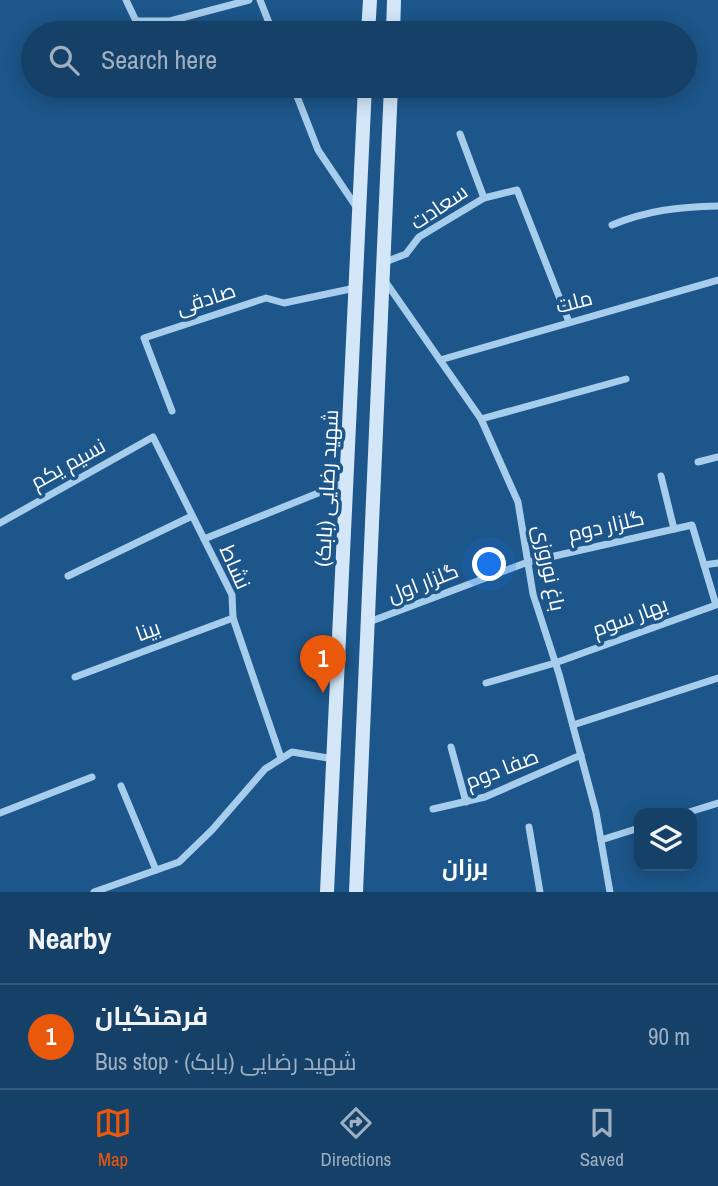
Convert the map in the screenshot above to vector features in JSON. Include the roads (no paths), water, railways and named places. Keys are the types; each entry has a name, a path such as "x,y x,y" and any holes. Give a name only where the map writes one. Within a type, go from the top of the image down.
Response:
{"main road":[{"path":"369,21 370,0"},
{"path":"393,21 394,0"},
{"name":"شهید رضایی (بابک)","path":"327,892 365,98"},
{"path":"356,892 391,98"}],"street":[{"path":"126,0 136,21 170,21 249,0"},
{"path":"260,0 268,21"},
{"path":"298,98 318,150 353,201 359,215"},
{"path":"460,134 484,198"},
{"name":"سعادت","path":"385,262 406,254 419,237 484,198 517,190 569,322"},
{"path":"612,225 640,214 681,207 718,206"},
{"name":"باغ نوروزی","path":"384,280 481,419 518,502 533,594 596,812 610,892"},
{"name":"ملت","path":"440,360 718,280"},
{"name":"صادقی","path":"172,411 144,338 266,298 284,303 356,288"},
{"path":"481,419 626,379"},
{"name":"نشاط","path":"153,437 232,595 233,618 281,758"},
{"name":"نسیم یکم","path":"0,523 153,437"},
{"path":"698,462 718,457"},
{"path":"661,476 674,529"},
{"path":"204,539 348,481"},
{"path":"68,576 192,516"},
{"name":"گلزار دوم","path":"528,562 692,525 704,565"},
{"name":"گلزار اول","path":"369,622 528,562"},
{"path":"716,605 704,565 718,563"},
{"name":"بهار سوم","path":"486,683 555,663 716,605"},
{"name":"بینا","path":"75,677 233,618"},
{"path":"573,725 718,678"},
{"path":"451,747 466,802"},
{"path":"94,892 178,862 212,830 265,769 281,758 292,752 335,760"},
{"name":"صفا دوم","path":"433,809 466,802 508,788 581,755"},
{"path":"0,813 92,777"},
{"path":"121,786 156,870"},
{"path":"697,810 718,803"},
{"path":"529,827 540,892"},
{"path":"601,840 634,830"}],"place":[{"name":"فرهنگیان","path":"323,693"}],"district":[{"name":"برزان","path":"465,867"}]}
